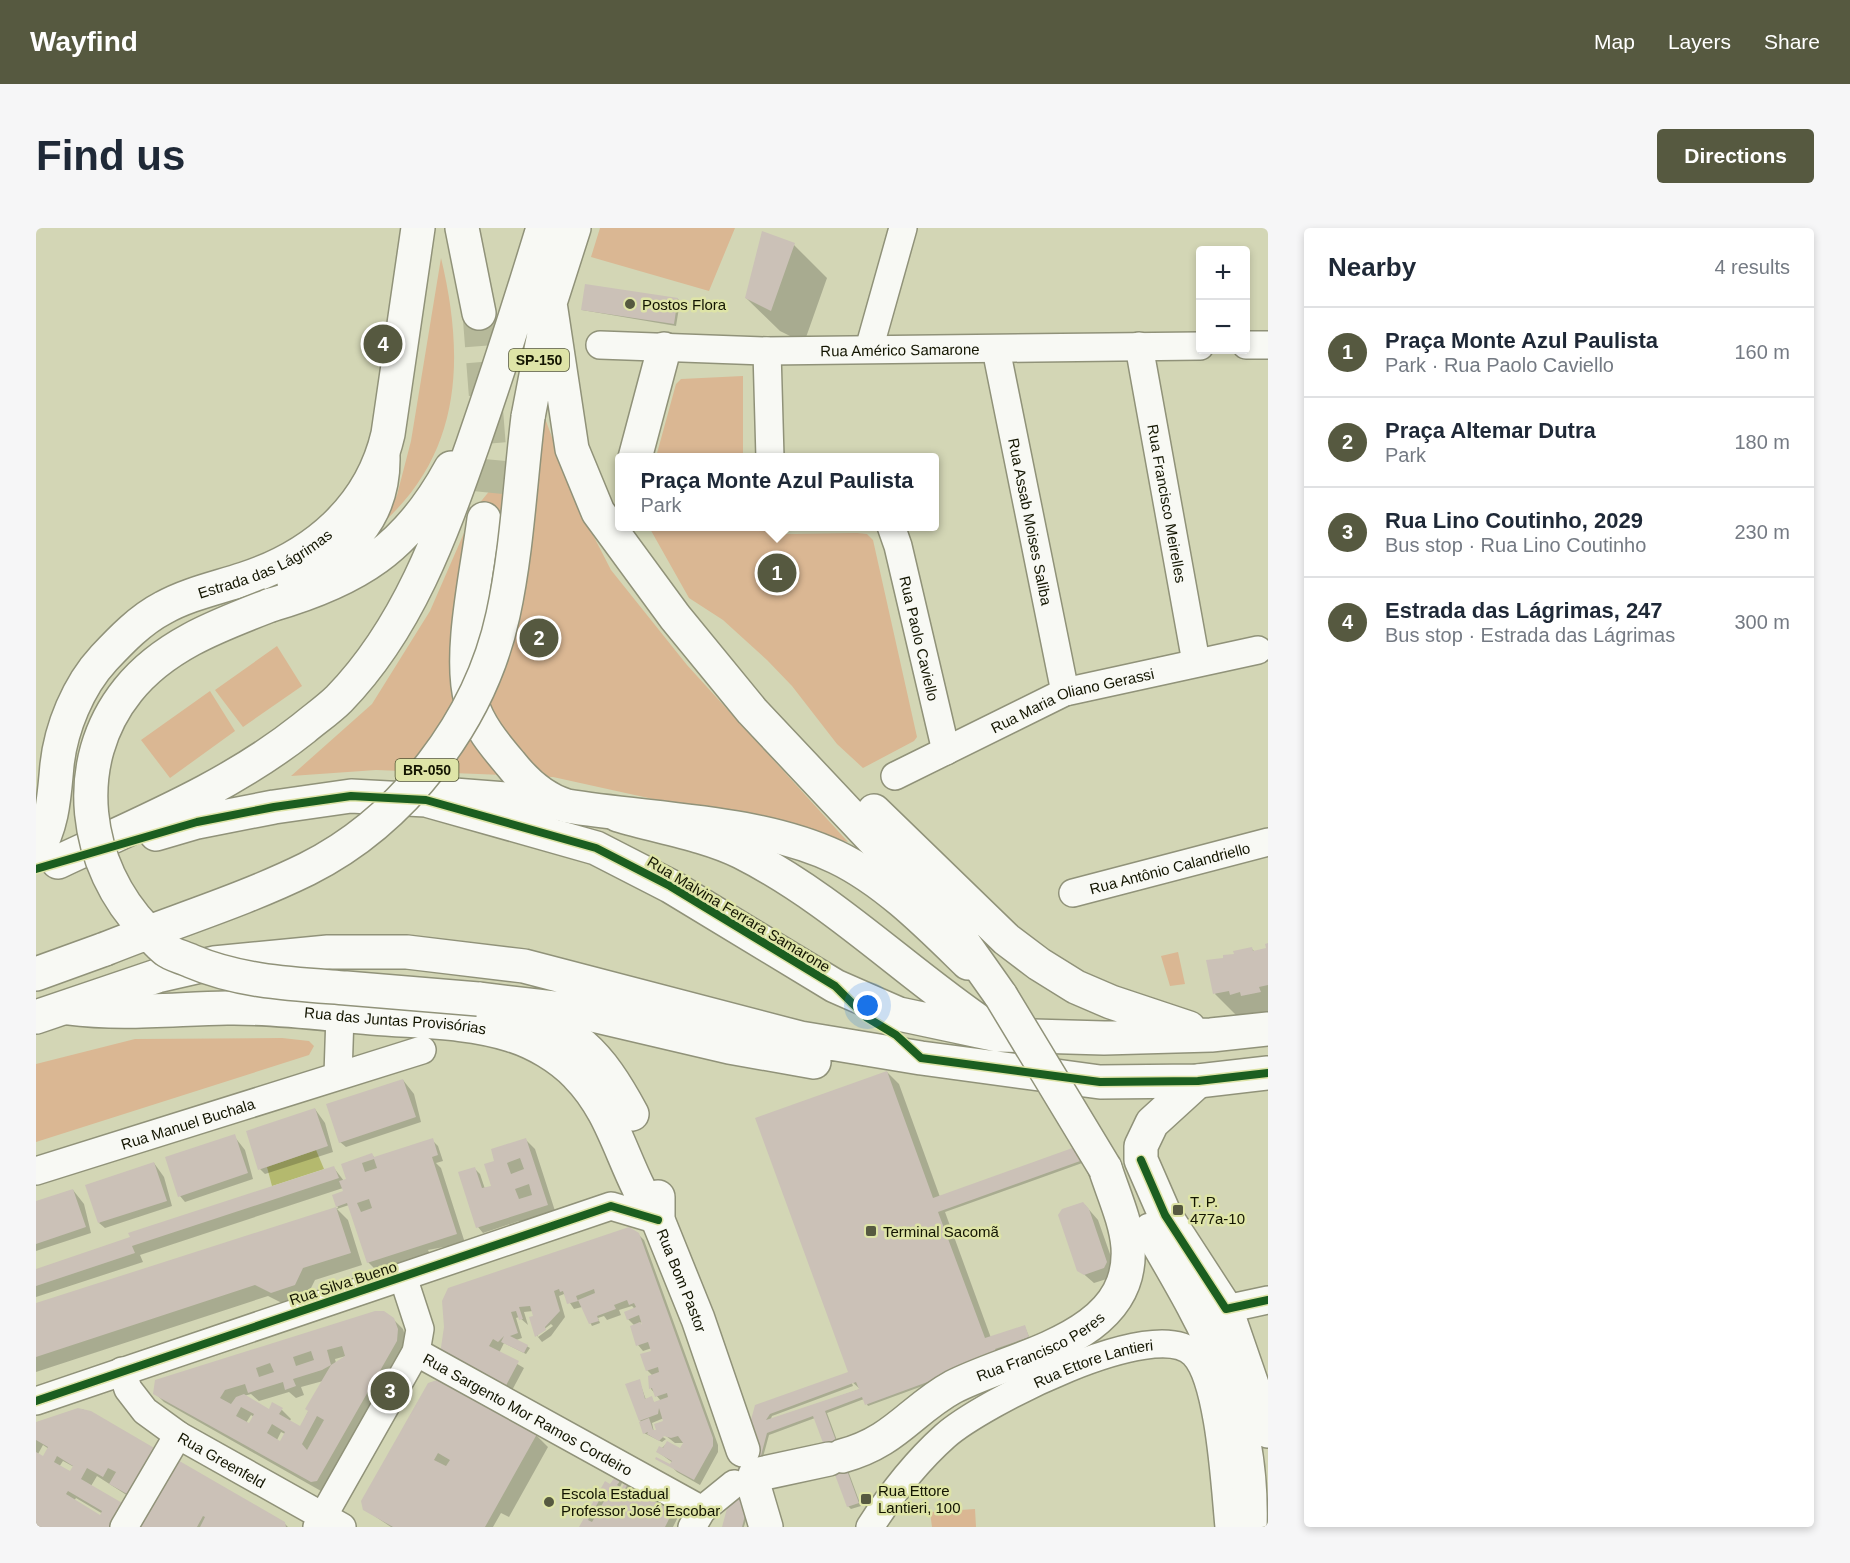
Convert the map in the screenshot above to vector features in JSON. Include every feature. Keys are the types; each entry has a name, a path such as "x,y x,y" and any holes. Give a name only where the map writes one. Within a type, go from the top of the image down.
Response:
{"main road":[{"path":"462,228 479,312"},
{"name":"SP-150","path":"491,392 543,228"},
{"name":"SP-150","path":"528,417 550,303 574,228"},
{"path":"416,244 423,247 440,240 457,248 469,262"},
{"name":"Estrada das Lágrimas","path":"43,861 52,815 57,766 69,714 102,660 143,621 163,607 273,569 314,546 334,530 362,496 383,457 394,405 416,244"},
{"path":"550,303 572,449 598,512 687,632 752,711 948,921 1001,996 1106,1168 1145,1222 1207,1328 1229,1382 1242,1424 1249,1468 1250,1527"},
{"path":"636,453 664,349"},
{"path":"491,392 450,471 428,505 402,537 374,562 347,578 225,623 177,646 128,690 103,729 91,781 92,830 109,880 134,918 166,950 221,974 281,983 486,1000 571,1010 729,1047 815,1062 921,1058"},
{"path":"43,861 214,789 273,753 338,700 374,659 413,595 447,520 491,392"},
{"name":"BR-050","path":"36,974 246,896 308,869 345,848 381,820 422,776 459,724 490,660 503,615 528,417"},
{"path":"275,604 295,582 341,552 365,522 382,484 383,457"},
{"path":"484,519 467,668 471,700 479,722 526,782 557,803"},
{"path":"628,531 632,560"},
{"path":"687,632 732,666 766,698 860,796 1006,939 1039,964 1076,987 1111,1002 1211,1035"},
{"path":"43,861 197,822 274,807 351,796 426,800 454,795 557,803 618,815 743,830 796,843 837,857 917,914 1001,996"},
{"name":"Rua Malvina Ferrara Samarone","path":"426,800 596,848 670,886 835,986 899,1014 998,1035 1104,1038 1211,1035 1268,1029"},
{"path":"618,815 712,841 739,851 781,875 837,911 878,942 938,994 998,1035"},
{"path":"47,1017 157,976 214,963 328,952 407,952 524,966 800,1038 921,1058 1100,1082 1198,1081 1268,1073"},
{"name":"Rua Bom Pastor","path":"486,1000 550,1024 579,1042 602,1063 632,1114 658,1190 658,1220 698,1319 746,1473 766,1527"},
{"name":"Rua das Juntas Provisórias","path":"47,1017 253,1007 465,1026 510,1035 530,1042 575,1072 595,1093 612,1124 642,1199 658,1220"},
{"path":"1198,1081 1152,1123 1141,1146 1140,1160 1166,1215 1226,1309 1268,1431"},
{"name":"Rua Francisco Peres","path":"746,1473 863,1450 886,1438 945,1391 1064,1341 1083,1331 1100,1317 1115,1299 1125,1273 1128,1245 1106,1168"},
{"path":"1264,1527 1268,1511"}],"street":[{"path":"868,349 903,228"},
{"name":"Rua Américo Samarone","path":"600,345 767,351 1196,346"},
{"path":"1250,345 1268,345"},
{"name":"Rua Francisco Meirelles","path":"1139,346 1196,662"},
{"name":"Rua Assab Moises Saliba","path":"996,349 1065,692"},
{"path":"767,351 770,453"},
{"name":"Rua Paolo Caviello","path":"893,531 945,752"},
{"name":"Rua Maria Oliano Gerassi","path":"895,776 1065,692 1258,650"},
{"name":"Rua Antônio Calandriello","path":"1073,893 1268,842"},
{"path":"338,1075 340,1016"},
{"name":"Rua Manuel Buchala","path":"36,1171 422,1050"},
{"path":"630,1167 612,1206 658,1220"},
{"name":"Rua Silva Bueno","path":"36,1401 612,1206"},
{"path":"327,1523 416,1352 420,1329 403,1277"},
{"path":"1226,1309 1268,1300"},
{"name":"Rua Ettore Lantieri","path":"870,1527 924,1456 971,1416 1070,1367 1156,1343 1173,1343 1194,1354 1204,1367 1220,1442 1229,1527"},
{"name":"Rua Sargento Mor Ramos Cordeiro","path":"416,1352 697,1519"},
{"name":"Rua Greenfeld","path":"122,1371 128,1389 145,1411 178,1435 327,1523"},
{"path":"124,1527 178,1435"},
{"path":"697,1519 746,1473"}],"shaded area":[{"path":"600,228 735,228 709,291 591,257"},
{"path":"441,258 453,329 454,364 451,398 443,431 430,462 411,492 386,520 397,495 411,441"},
{"path":"743,376 743,453 657,453 676,384 681,379"},
{"path":"546,421 575,500 611,570 687,665 848,842 553,777 376,770 291,776 372,704 430,611 474,510"},
{"path":"651,531 867,534 873,540 917,737 914,741 863,768 837,744 792,686 767,660 723,620 689,598"},
{"path":"277,646 302,686 243,727 215,690"},
{"path":"210,691 235,731 170,778 141,740"},
{"path":"1178,952 1185,984 1170,986 1161,956"},
{"path":"282,1038 309,1041 314,1046 309,1055 36,1142 36,1064 135,1039"},
{"path":"316,1150 324,1169 272,1186 267,1167"},
{"path":"975,1509 976,1527 932,1527 930,1512"}],"building":[{"path":"762,231 795,243 771,311 745,298"},
{"name":"Postos Flora","path":"585,284 678,298 674,324 581,310"},
{"path":"1268,943 1268,985 1259,987 1261,992 1241,996 1240,992 1230,995 1229,991 1213,994 1206,960 1223,958 1223,955 1234,954 1233,951 1252,947 1253,951 1266,948 1265,944"},
{"name":"Terminal Sacomã","path":"887,1071 933,1198 1078,1146 1083,1160 938,1212 985,1338 1025,1325 1029,1337 995,1349 998,1356 865,1405 862,1397 825,1411 859,1503 847,1507 813,1416 767,1433 742,1527 722,1527 755,1405 848,1372 755,1118","holes":["856,1382 859,1389 766,1420 770,1414"]},
{"path":"403,1079 416,1117 339,1143 326,1104"},
{"path":"315,1108 328,1146 258,1170 246,1131"},
{"path":"235,1134 248,1173 178,1197 165,1157"},
{"path":"433,1138 438,1155 432,1157 457,1234 367,1263 347,1203 336,1207 332,1195 343,1191 339,1181 346,1179 341,1164 372,1153 374,1157","holes":["374,1159 377,1168 365,1172 362,1163","369,1199 372,1208 361,1212 357,1203"]},
{"path":"526,1138 548,1205 476,1228 458,1172 475,1167 482,1188 491,1186 484,1164 494,1161 491,1149","holes":["520,1158 524,1169 511,1174 507,1163","529,1184 532,1195 519,1199 515,1189"]},
{"path":"154,1162 167,1201 98,1223 85,1185"},
{"path":"334,1166 339,1178 132,1246 135,1253 36,1286 36,1269 130,1237 128,1233"},
{"path":"73,1189 86,1227 36,1244 36,1201"},
{"path":"1083,1202 1089,1209 1107,1262 1104,1268 1084,1275 1077,1271 1058,1215 1062,1209"},
{"path":"336,1207 351,1253 303,1268 295,1285 271,1293 255,1285 36,1357 36,1303"},
{"path":"629,1227 639,1233 713,1438 713,1446 694,1480 655,1459 656,1457 670,1464 672,1461 656,1452 659,1446 663,1448 667,1441 680,1448 683,1443 678,1436 671,1438 664,1436 659,1441 647,1434 648,1432 643,1434 639,1422 649,1418 653,1430 656,1430 654,1424 663,1421 659,1408 658,1414 639,1421 625,1384 640,1379 645,1399 652,1396 654,1402 668,1397 667,1393 655,1397 652,1388 649,1389 648,1376 659,1372 658,1367 646,1371 643,1363 640,1354 651,1351 648,1342 636,1346 630,1326 640,1322 642,1325 639,1315 627,1320 624,1312 636,1307 634,1303 629,1305 627,1300 614,1305 616,1309 597,1316 599,1321 589,1324 578,1300 595,1293 594,1289 576,1296 578,1301 567,1304 563,1291 560,1292 559,1289 554,1291 560,1311 545,1327 546,1330 535,1337 529,1317 533,1316 530,1306 519,1307 523,1319 519,1320 516,1311 511,1312 518,1333 510,1336 528,1345 524,1353 501,1342 504,1336 498,1342 493,1339 489,1346 519,1361 503,1391 440,1354 444,1327 442,1301 448,1288"},
{"path":"375,1311 384,1311 394,1318 398,1329 397,1341 317,1481 311,1482 153,1394 155,1380","holes":["342,1346 345,1356 331,1365 327,1350","311,1351 314,1360 296,1366 293,1357","270,1363 274,1372 259,1377 256,1368","331,1365 305,1409 308,1411 300,1426 279,1414 283,1408 272,1402 269,1409 244,1394 236,1397 231,1404 220,1398 225,1390 245,1384 248,1393 283,1382 285,1390 296,1386 293,1379","241,1407 254,1414 249,1423 236,1416","317,1416 324,1420 307,1450 302,1444","272,1424 285,1432 280,1441 267,1433"]},
{"path":"437,1380 537,1434 485,1527 393,1527 363,1510 361,1501 428,1383","holes":["438,1453 450,1460 446,1466 434,1460"]},
{"path":"78,1408 91,1411 156,1449 129,1495 109,1484 116,1472 108,1468 103,1477 87,1468 81,1479 124,1504 111,1527 36,1527 36,1452 43,1456 48,1447 36,1440 36,1422","holes":["57,1456 73,1466 70,1471 54,1462","68,1491 102,1511 100,1515 66,1494"]},
{"path":"176,1459 285,1522 286,1527 200,1527 205,1517 203,1516 197,1527 137,1527"},
{"path":"615,1477 621,1480 617,1485 622,1488 624,1484 622,1480 628,1484 623,1492 630,1497 635,1488 671,1507 672,1513 665,1527 579,1527 605,1481 610,1484","holes":["603,1494 607,1496 592,1522 588,1520"]}],"tunnel":[{"path":"479,313 490,455 484,519"}],"cycle path":[{"path":"36,869 197,822 274,807 351,796 426,800 596,848 670,886 835,986 866,1017 896,1035 921,1058 1100,1082 1198,1081 1268,1073"},
{"path":"1141,1160 1165,1215 1226,1309 1268,1300"},
{"path":"36,1401 611,1206 658,1220"}],"place":[{"name":"Postos Flora","path":"630,304"},
{"name":"Estrada das Lágrimas, 247","path":"383,344"},
{"name":"Praça Monte Azul Paulista","path":"777,573"},
{"name":"Praça Altemar Dutra","path":"539,638"},
{"name":"T. P. 477a-10","path":"1178,1210"},
{"name":"Terminal Sacomã","path":"871,1231"},
{"name":"Rua Lino Coutinho, 2029","path":"390,1391"},
{"name":"Rua Ettore Lantieri, 100","path":"866,1499"},
{"name":"Escola Estadual Professor José Escobar","path":"549,1502"}]}
